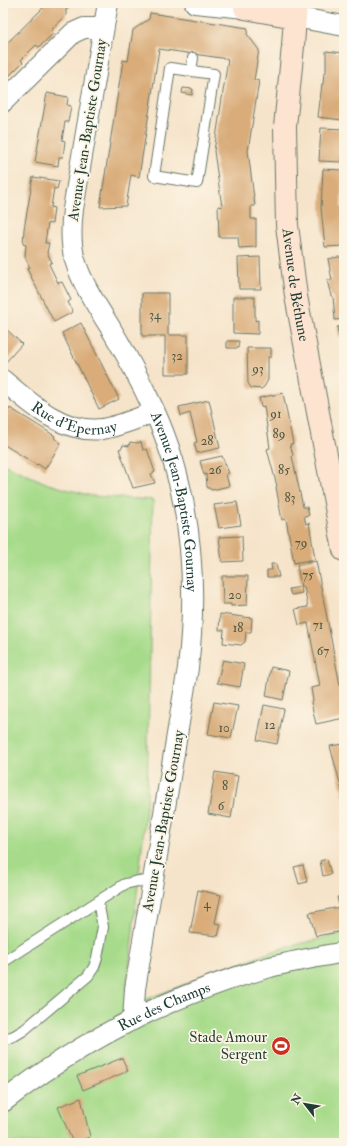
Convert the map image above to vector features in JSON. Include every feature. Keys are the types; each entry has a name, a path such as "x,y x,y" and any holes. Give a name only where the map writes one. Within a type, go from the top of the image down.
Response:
{"street":[{"name":"Avenue Jean-Baptiste Gournay","path":"108,3 73,209 72,243 75,260 84,282 136,372 154,412 171,458 184,507 193,584 193,625 188,668 135,989 133,1020"},
{"path":"200,7 245,6 295,10 344,26"},
{"name":"Avenue de Béthune","path":"295,10 285,127 287,225 296,296 344,550"},
{"path":"3,102 73,33 84,28 103,28"},
{"name":"Rue d'Epernay","path":"3,380 42,411 62,421 84,429 110,427 154,412"},
{"name":"Rue des Champs","path":"3,1102 64,1058 133,1020 198,991 258,971 344,952"}],"lane":[{"path":"191,71 193,58"},
{"path":"170,68 191,71 214,74 197,183 154,176 170,68"},
{"path":"3,962 130,882 152,883"},
{"path":"3,1040 24,1030 91,971 98,958 102,927 98,902"}],"green space":[{"path":"3,464 48,484 92,496 153,500 147,799 125,1007 279,949 344,933 344,1143 3,1143"}],"building":[{"path":"74,3 66,10 66,16 51,30 54,33 39,47 36,45 21,60 23,62 8,77 6,75 3,78 3,47 44,7 42,4"},
{"path":"150,13 248,28 247,34 259,50 254,80 259,81 248,151 255,206 251,206 251,219 256,219 256,247 239,248 238,237 219,237 218,206 222,207 214,151 228,59 159,49 139,177 131,175 126,206 100,207 123,60 128,61 133,30 149,19"},
{"path":"326,51 344,53 342,120 318,117 324,73 326,73"},
{"path":"183,88 193,89 192,95 182,93"},
{"path":"47,93 68,97 67,105 71,106 68,122 65,122 62,140 65,141 63,157 59,157 58,166 35,162"},
{"path":"321,128 344,129 342,162 319,161"},
{"path":"323,169 343,170 341,207 343,207 344,246 325,247 321,208"},
{"path":"33,177 59,181 57,189 54,188 51,207 54,208 52,224 48,223 45,243 49,243 47,253 52,262 49,264 58,283 62,282 71,300 68,302 73,312 54,322 27,269 30,268 25,257 26,245 23,244 24,229"},
{"path":"344,256 344,319 335,320 333,296 331,296 327,280 332,280 328,259"},
{"path":"260,257 261,289 239,289 238,258"},
{"path":"142,293 168,293 168,335 188,335 188,374 165,374 165,336 142,336"},
{"path":"233,297 255,297 255,321 258,320 258,334 233,333"},
{"path":"81,323 119,399 99,409 62,333"},
{"path":"3,326 22,344 5,363 3,361"},
{"path":"344,326 344,336 339,337 337,327"},
{"path":"227,341 239,341 238,348 227,348"},
{"path":"247,348 271,348 271,357 268,357 268,380 261,389 251,388 248,383"},
{"path":"283,393 293,444 290,444 292,456 303,507 307,507 309,515 304,516 306,524 309,523 315,559 294,563 286,519 282,520 277,486 267,449 270,448 264,406 261,407 259,398"},
{"path":"209,400 220,448 197,453 194,443 197,442 190,413 181,416 179,407"},
{"path":"3,406 9,410 10,408 55,436 54,438 61,443 45,469 3,444"},
{"path":"130,442 141,442 143,450 147,449 155,472 151,474 155,483 133,488 119,449 122,448 123,445 129,446"},
{"path":"222,456 229,473 226,474 229,486 212,490 207,487 206,474 204,475 200,461"},
{"path":"237,502 241,525 219,528 214,505"},
{"path":"242,536 243,561 222,562 219,537"},
{"path":"316,561 344,706 344,718 316,724 311,702 313,701 311,688 320,686 308,623 299,625 295,609 308,607 304,587 301,587 297,565"},
{"path":"271,564 276,564 279,577 267,577 267,570 272,570"},
{"path":"222,576 248,576 247,605 231,606 231,604 223,604"},
{"path":"301,587 302,593 291,595 289,589"},
{"path":"220,614 252,618 251,632 246,632 245,642 241,645 223,643 224,630 219,630"},
{"path":"223,660 244,664 240,687 217,683"},
{"path":"271,667 289,671 283,700 266,696"},
{"path":"214,702 238,706 231,738 208,734"},
{"path":"264,705 284,709 277,744 257,740"},
{"path":"344,744 344,798 330,746"},
{"path":"215,772 238,776 231,818 208,814"},
{"path":"327,859 331,874 323,876 320,861"},
{"path":"303,865 307,882 299,884 294,867"},
{"path":"198,890 221,895 215,923 221,924 218,936 190,933"},
{"path":"344,896 344,931 316,936 309,913 340,907 337,897"},
{"path":"122,1058 128,1071 83,1090 77,1076"},
{"path":"81,1098 90,1137 73,1143 58,1107"}],"place":[{"name":"Stade Amour Sergent","path":"281,1046"}]}
